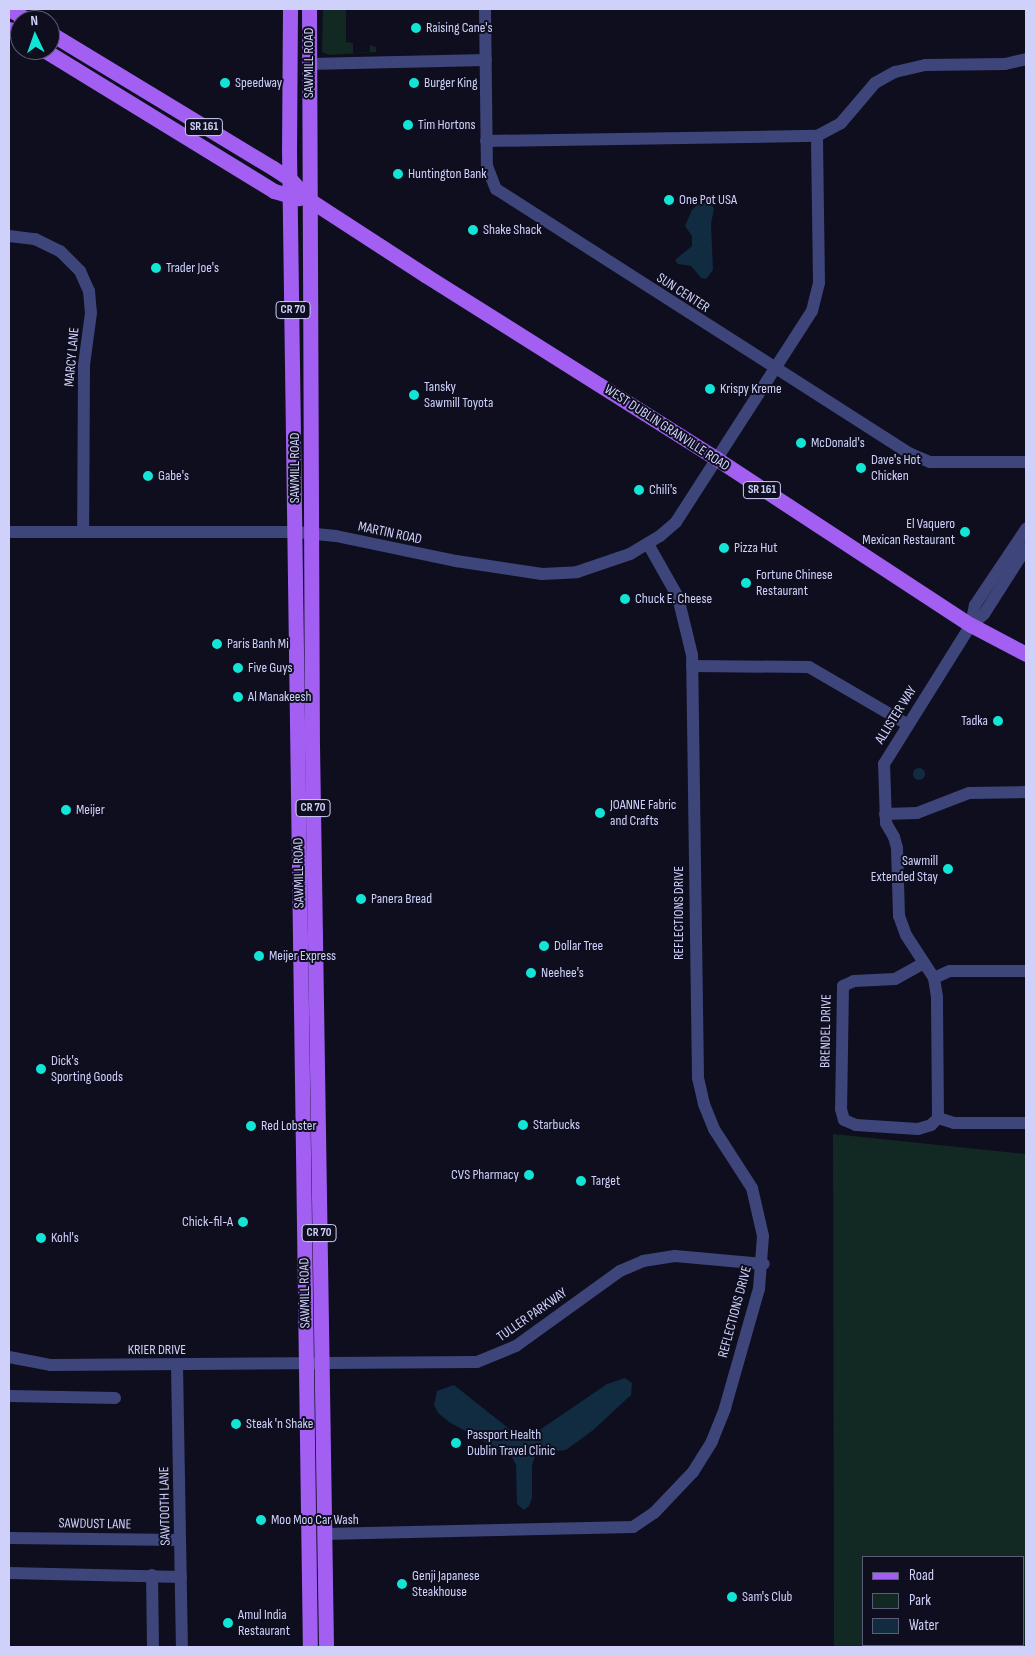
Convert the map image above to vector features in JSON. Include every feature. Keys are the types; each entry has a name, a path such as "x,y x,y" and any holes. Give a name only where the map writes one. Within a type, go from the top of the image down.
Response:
{"main road":[{"name":"SAWMILL ROAD","path":"290,9 290,196 303,533 314,1365 310,1647"},
{"name":"SAWMILL ROAD","path":"303,533 309,9"},
{"name":"WEST DUBLIN GRANVILLE ROAD","path":"60,39 290,179 308,199 716,459 971,625 1026,654"},
{"name":"WEST DUBLIN GRANVILLE ROAD","path":"60,60 274,191 308,199"},
{"name":"SAWMILL ROAD","path":"314,1365 324,1534 326,1647"}],"street":[{"name":"SUN CENTER","path":"485,9 488,175 496,189 505,197 918,458 947,463 1026,462"},
{"path":"486,141 817,136 841,123 875,82 895,72 925,65 1005,64 1026,59"},
{"path":"309,64 486,60"},
{"name":"MARTIN ROAD","path":"9,532 303,533 542,574 595,567 648,544 676,522 812,311 818,291 817,136"},
{"name":"MARCY LANE","path":"9,236 34,240 60,251 80,271 89,291 91,313 84,365 83,531"},
{"path":"971,625 975,605 1026,529"},
{"name":"REFLECTIONS DRIVE","path":"324,1534 626,1529 644,1522 693,1472 712,1442 752,1318 764,1264 763,1236 756,1200 709,1117 697,1071 692,666 682,607 648,544"},
{"path":"971,625 984,614 1026,548"},
{"name":"ALLISTER WAY","path":"938,1118 937,996 934,978 901,923 897,848 894,837 886,823 885,814 884,764 907,724 971,625"},
{"path":"692,666 810,667 907,724"},
{"path":"885,814 917,813 969,793 1026,792"},
{"name":"BRENDEL DRIVE","path":"924,963 895,980 848,983 840,991 841,1115 856,1125 918,1129 931,1125 938,1118"},
{"path":"934,978 950,971 1026,970"},
{"path":"938,1118 954,1123 1026,1123"},
{"name":"TULLER PARKWAY","path":"314,1365 487,1360 516,1346 620,1271 643,1261 675,1256 764,1264"},
{"name":"KRIER DRIVE","path":"9,1357 51,1365 314,1365"},
{"name":"SAWTOOTH LANE","path":"177,1365 182,1647"},
{"path":"9,1396 115,1398"},
{"name":"SAWDUST LANE","path":"9,1538 180,1540"},
{"path":"9,1574 152,1575 161,1569 181,1571"},
{"path":"152,1575 154,1647"}],"green space":[{"path":"323,9 346,9 346,42 353,43 353,53 370,52 370,45 376,47 376,52 329,55 322,52"},
{"path":"833,1134 1026,1154 1026,1647 834,1647"}],"water":[{"path":"710,202 714,209 711,224 713,270 706,279 701,278 691,266 678,264 675,260 692,246 692,236 685,226 692,210 699,203"},
{"path":"919,768 925,774 919,780 913,774"},
{"path":"625,1378 632,1383 631,1395 592,1431 566,1450 543,1452 535,1456 532,1466 532,1498 529,1506 524,1510 517,1504 516,1465 512,1457 449,1422 438,1413 434,1405 437,1391 454,1385 513,1432 528,1438 607,1384"}],"place":[{"name":"Raising Cane's","path":"416,28"},
{"name":"Speedway","path":"225,83"},
{"name":"Burger King","path":"414,83"},
{"name":"Tim Hortons","path":"408,125"},
{"name":"Huntington Bank","path":"398,174"},
{"name":"One Pot USA","path":"669,200"},
{"name":"Shake Shack","path":"473,230"},
{"name":"Trader Joe's","path":"156,268"},
{"name":"Krispy Kreme","path":"710,389"},
{"name":"Tansky Sawmill Toyota","path":"414,395"},
{"name":"McDonald's","path":"801,443"},
{"name":"Dave's Hot Chicken","path":"861,468"},
{"name":"Gabe's","path":"148,476"},
{"name":"Chili's","path":"639,490"},
{"name":"El Vaquero Mexican Restaurant","path":"965,532"},
{"name":"Pizza Hut","path":"724,548"},
{"name":"Fortune Chinese Restaurant","path":"746,583"},
{"name":"Chuck E. Cheese","path":"625,599"},
{"name":"Paris Banh Mi","path":"217,644"},
{"name":"Five Guys","path":"238,668"},
{"name":"Al Manakeesh","path":"238,697"},
{"name":"Tadka","path":"998,721"},
{"name":"Meijer","path":"66,810"},
{"name":"JOANNE Fabric and Crafts","path":"600,813"},
{"name":"Sawmill Extended Stay","path":"948,869"},
{"name":"Panera Bread","path":"361,899"},
{"name":"Dollar Tree","path":"544,946"},
{"name":"Meijer Express","path":"259,956"},
{"name":"Neehee's","path":"531,973"},
{"name":"Dick's Sporting Goods","path":"41,1069"},
{"name":"Starbucks","path":"523,1125"},
{"name":"Red Lobster","path":"251,1126"},
{"name":"CVS Pharmacy","path":"529,1175"},
{"name":"Target","path":"581,1181"},
{"name":"Chick-fil-A","path":"243,1222"},
{"name":"Kohl's","path":"41,1238"},
{"name":"Steak 'n Shake","path":"236,1424"},
{"name":"Passport Health Dublin Travel Clinic","path":"456,1443"},
{"name":"Moo Moo Car Wash","path":"261,1520"},
{"name":"Genji Japanese Steakhouse","path":"402,1584"},
{"name":"Sam's Club","path":"732,1597"},
{"name":"Amul India Restaurant","path":"228,1623"}]}
